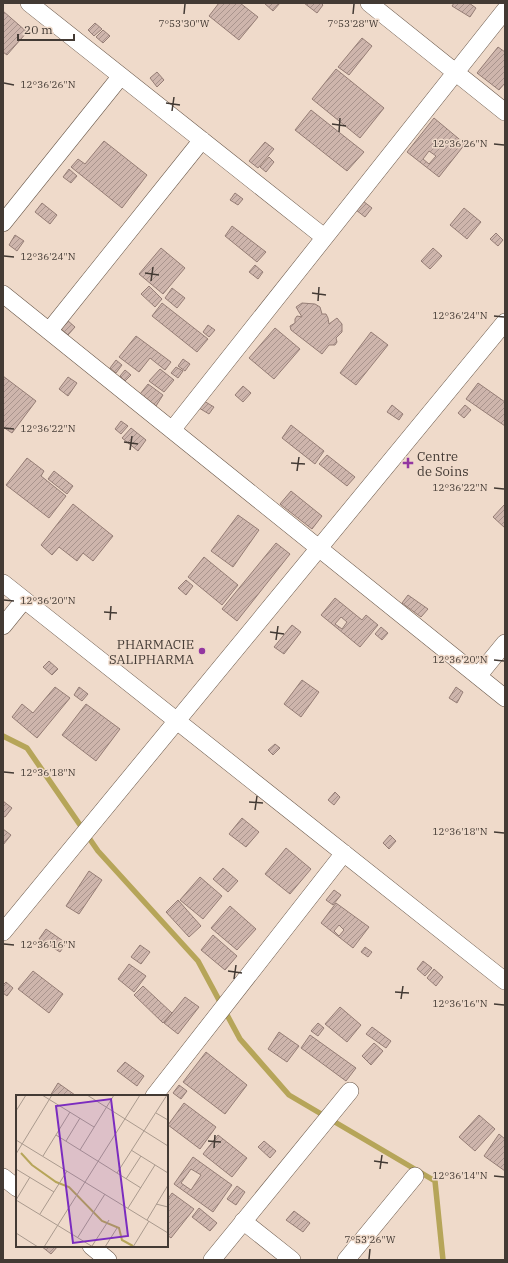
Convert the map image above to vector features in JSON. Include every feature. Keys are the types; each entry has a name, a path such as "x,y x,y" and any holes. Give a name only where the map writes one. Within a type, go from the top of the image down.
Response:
{"street":[{"path":"29,3 324,238"},
{"path":"368,3 505,112"},
{"path":"172,430 505,10"},
{"path":"3,223 121,76"},
{"path":"49,331 202,140"},
{"path":"3,294 505,698"},
{"path":"3,932 505,322"},
{"path":"3,583 505,981"},
{"path":"3,626 24,600"},
{"path":"478,676 505,643"},
{"path":"155,1095 344,853"},
{"path":"212,1260 350,1092"},
{"path":"346,1260 415,1176"},
{"path":"3,1177 16,1187"},
{"path":"243,1221 292,1260"},
{"path":"91,1247 108,1260"}],"building":[{"path":"219,3 240,3 258,17 239,40 209,16"},
{"path":"264,3 280,3 273,11"},
{"path":"304,3 321,3 323,5 317,13"},
{"path":"454,3 469,3 476,8 470,17 452,6"},
{"path":"3,11 27,32 7,55 3,52"},
{"path":"95,23 102,29 94,36 88,30"},
{"path":"103,30 110,36 103,43 96,37"},
{"path":"362,38 372,46 349,75 338,67"},
{"path":"498,47 505,52 505,83 499,90 477,73"},
{"path":"336,69 384,108 360,138 312,99"},
{"path":"157,72 164,80 157,87 150,78"},
{"path":"311,110 364,152 347,171 295,130"},
{"path":"434,118 465,144 439,177 407,152","holes":["429,151 436,156 429,164 423,159"]},
{"path":"104,141 147,175 122,208 71,167 78,159 85,164"},
{"path":"265,142 274,149 258,168 249,161"},
{"path":"269,157 274,162 266,172 260,167"},
{"path":"69,169 77,176 71,183 63,177"},
{"path":"235,193 243,199 238,205 230,200"},
{"path":"363,201 372,208 365,217 356,210"},
{"path":"42,203 57,215 50,224 35,212"},
{"path":"464,208 481,222 467,239 450,225"},
{"path":"232,226 266,252 257,262 225,236"},
{"path":"496,233 503,240 498,246 490,239"},
{"path":"15,235 24,241 17,251 9,245"},
{"path":"161,248 185,268 163,294 139,274"},
{"path":"433,248 442,256 430,269 421,261"},
{"path":"255,265 263,272 258,279 249,272"},
{"path":"149,286 162,299 155,307 141,294"},
{"path":"172,288 185,298 177,308 165,298"},
{"path":"162,303 208,339 197,352 152,316"},
{"path":"302,303 315,304 320,307 322,314 326,314 329,324 337,318 342,324 342,332 336,338 337,342 335,345 329,345 322,354 291,330 290,326 295,323 297,316 302,317 296,307"},
{"path":"67,320 75,327 68,335 60,328"},
{"path":"208,325 215,330 209,337 203,332"},
{"path":"275,328 300,349 274,379 249,358"},
{"path":"371,332 388,345 356,385 340,373"},
{"path":"136,336 171,362 165,370 150,358 139,372 119,357"},
{"path":"183,359 190,364 185,371 178,366"},
{"path":"116,360 122,365 116,373 110,368"},
{"path":"176,367 183,371 178,378 171,373"},
{"path":"160,369 174,380 164,392 149,381"},
{"path":"125,370 131,375 125,381 120,376"},
{"path":"3,376 36,401 12,433 3,427"},
{"path":"68,377 77,383 68,396 59,389"},
{"path":"478,383 505,402 505,426 466,399"},
{"path":"148,384 163,395 156,406 140,394"},
{"path":"243,386 251,393 243,402 235,395"},
{"path":"204,401 214,407 209,414 199,408"},
{"path":"392,405 403,414 399,420 387,412"},
{"path":"465,405 471,410 464,418 458,413"},
{"path":"121,421 128,426 121,434 115,429"},
{"path":"291,425 324,451 315,464 282,438"},
{"path":"131,428 146,440 138,451 122,438"},
{"path":"327,455 355,477 347,486 319,464"},
{"path":"27,458 44,471 41,476 66,496 49,518 6,485"},
{"path":"54,471 73,486 67,494 48,479"},
{"path":"291,491 322,516 312,529 280,504"},
{"path":"73,504 113,536 93,561 83,553 77,561 59,547 52,555 41,545"},
{"path":"504,505 505,506 505,528 493,517"},
{"path":"238,515 259,530 233,567 211,551"},
{"path":"276,543 290,554 237,621 222,609"},
{"path":"204,557 238,585 222,605 188,577"},
{"path":"186,580 193,586 186,595 178,588"},
{"path":"408,595 428,609 421,617 402,603"},
{"path":"335,598 362,620 366,615 378,625 360,647 321,615","holes":["341,617 347,622 342,629 335,624"]},
{"path":"292,625 301,632 284,654 274,647"},
{"path":"381,627 388,633 382,640 375,634"},
{"path":"49,661 58,669 52,675 43,667"},
{"path":"302,680 319,692 301,717 284,704"},
{"path":"55,687 70,698 37,738 12,717 22,704 33,713"},
{"path":"79,687 88,694 82,701 74,695"},
{"path":"456,687 463,692 457,703 449,698"},
{"path":"86,704 120,729 96,761 62,735"},
{"path":"275,744 280,748 273,755 268,750"},
{"path":"335,792 340,797 334,805 328,800"},
{"path":"3,801 12,808 5,817 3,816"},
{"path":"242,818 259,832 246,847 229,834"},
{"path":"3,829 11,835 3,845"},
{"path":"390,835 396,841 389,849 383,843"},
{"path":"286,848 311,869 290,894 265,874"},
{"path":"223,868 238,881 228,892 213,879"},
{"path":"89,871 102,880 79,914 66,906"},
{"path":"200,877 222,896 203,919 180,900"},
{"path":"334,890 341,895 333,905 326,900"},
{"path":"178,900 201,926 189,937 166,912"},
{"path":"336,903 369,927 353,948 321,923","holes":["339,925 344,930 339,936 334,931"]},
{"path":"230,906 256,929 237,950 211,928"},
{"path":"46,929 66,943 60,952 39,939"},
{"path":"213,935 237,956 225,970 201,950"},
{"path":"140,945 150,952 141,964 131,957"},
{"path":"365,947 372,952 368,957 361,952"},
{"path":"423,961 432,968 425,976 417,969"},
{"path":"129,964 146,976 134,992 118,979"},
{"path":"434,969 443,977 436,986 427,978"},
{"path":"33,971 63,994 49,1013 18,989"},
{"path":"6,982 13,988 7,996 3,993 3,985"},
{"path":"143,986 172,1013 163,1023 134,995"},
{"path":"185,997 199,1007 178,1034 164,1023"},
{"path":"340,1007 361,1025 347,1042 325,1024"},
{"path":"318,1023 324,1028 318,1036 311,1031"},
{"path":"372,1027 391,1041 386,1048 366,1034"},
{"path":"279,1032 299,1046 287,1062 268,1049"},
{"path":"310,1035 356,1068 346,1081 301,1048"},
{"path":"374,1043 383,1051 371,1065 362,1056"},
{"path":"206,1052 247,1085 225,1114 183,1082"},
{"path":"125,1062 144,1076 137,1086 117,1071"},
{"path":"58,1083 75,1095 51,1095"},
{"path":"179,1085 187,1091 181,1099 173,1093"},
{"path":"184,1103 216,1127 200,1149 168,1125"},
{"path":"479,1115 495,1129 475,1151 459,1137"},
{"path":"499,1134 505,1139 505,1171 484,1156"},
{"path":"218,1135 247,1158 232,1177 203,1154"},
{"path":"264,1141 276,1151 270,1158 258,1147"},
{"path":"193,1157 232,1185 213,1212 174,1184","holes":["191,1169 201,1175 191,1190 181,1183"]},
{"path":"237,1186 245,1192 236,1205 227,1199"},
{"path":"172,1193 194,1209 171,1238 168,1236 168,1199"},
{"path":"199,1208 217,1223 210,1231 192,1217"},
{"path":"294,1211 310,1223 303,1232 286,1220"},
{"path":"42,1247 57,1247 51,1254"}],"waterway":[{"path":"3,736 27,748 98,851 198,961 240,1039 289,1095 435,1181 443,1260"}],"place":[{"name":"Centre de Soins","path":"408,463"},
{"name":"PHARMACIE SALIPHARMA","path":"202,651"}]}
